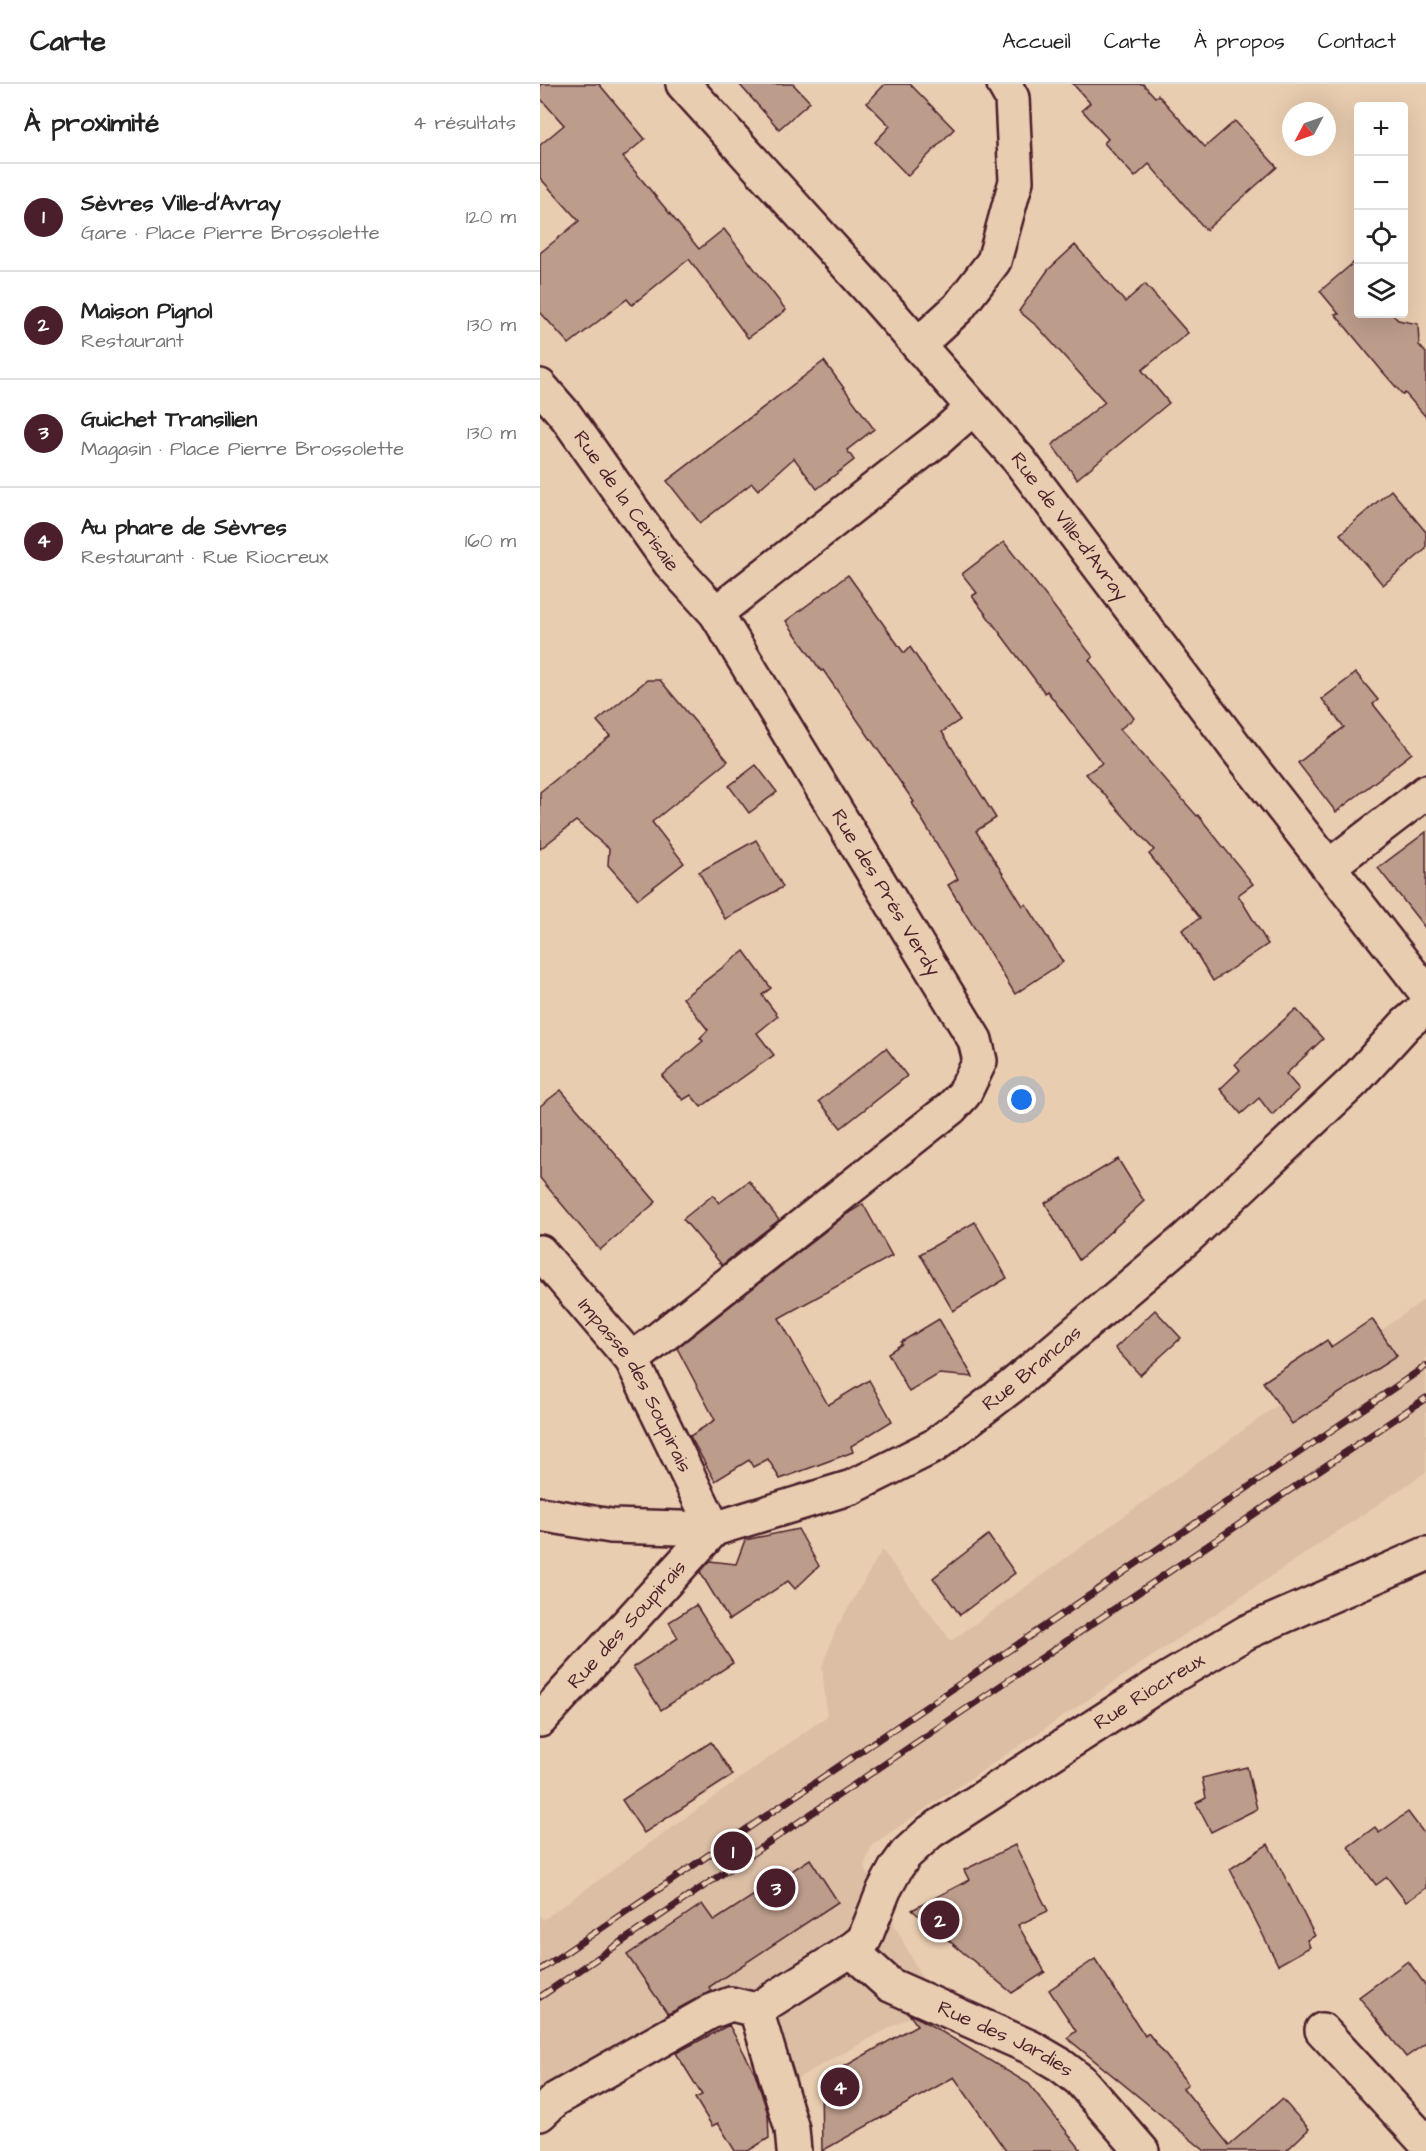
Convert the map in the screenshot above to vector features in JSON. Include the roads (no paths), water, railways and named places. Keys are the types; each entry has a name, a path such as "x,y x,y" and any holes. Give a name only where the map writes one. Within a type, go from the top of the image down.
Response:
{"street":[{"name":"Rue de Ville-d'Avray","path":"683,84 844,261 1028,472 1426,992"},
{"path":"918,345 958,308 994,261 1016,181 1012,98 1004,84"},
{"name":"Rue de la Cerisaie","path":"540,386 566,416 670,563 716,613"},
{"path":"716,613 938,439 973,408"},
{"name":"Rue des Prés Verdy","path":"632,1360 951,1108 964,1094 980,1061 975,1040 716,613"},
{"path":"1329,867 1426,792"},
{"name":"Rue Brancas","path":"540,1514 611,1526 714,1529 852,1487 934,1446 1012,1386 1187,1239 1354,1081 1406,1024 1426,1007"},
{"name":"Impasse des Soupirais","path":"540,1252 632,1360 714,1529"},
{"name":"Rue des Soupirais","path":"540,1720 714,1529"},
{"name":"Rue Riocreux","path":"756,2010 864,1940 880,1899 896,1868 906,1854 930,1832 1166,1680 1247,1632 1426,1554"},
{"name":"Rue des Jardies","path":"851,1950 890,1985 1030,2047 1059,2064 1080,2080 1142,2151"},
{"path":"540,2114 556,2100 710,2012 731,2004 756,2010 792,2130 794,2151"},
{"path":"1322,2030 1426,2143"}],"railway":[{"path":"540,1970 1426,1366"},
{"path":"540,1997 1426,1398"}],"place":[{"name":"Sèvres Ville-d'Avray","path":"733,1851"},
{"name":"Guichet Transilien","path":"776,1888"},
{"name":"Maison Pignol","path":"940,1920"},
{"name":"Au phare de Sèvres","path":"840,2087"}]}
